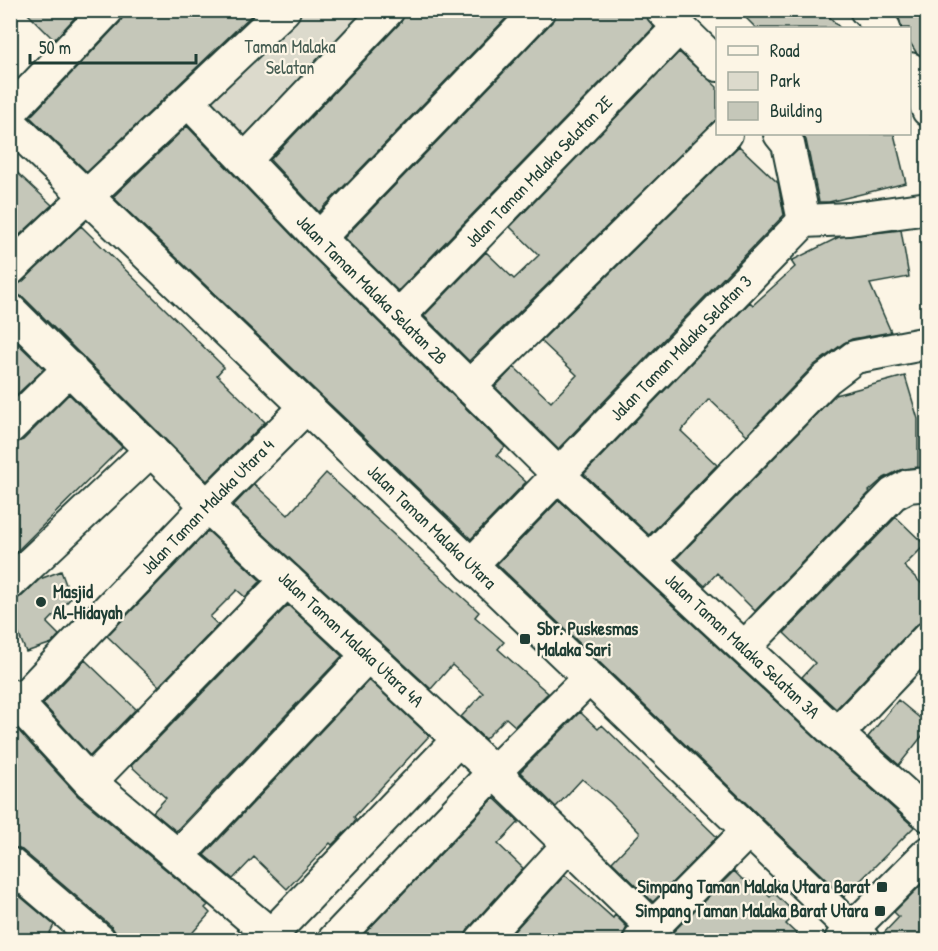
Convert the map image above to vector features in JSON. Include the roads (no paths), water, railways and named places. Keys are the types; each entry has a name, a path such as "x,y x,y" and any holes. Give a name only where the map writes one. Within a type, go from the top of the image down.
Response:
{"street":[{"path":"10,112 107,10"},
{"path":"10,269 284,10"},
{"path":"245,160 388,10"},
{"path":"319,238 539,10"},
{"path":"866,10 883,27"},
{"path":"885,27 898,10"},
{"path":"671,19 716,64"},
{"name":"Jalan Taman Malaka Selatan 2E","path":"399,316 671,19"},
{"path":"911,72 927,110"},
{"name":"Jalan Taman Malaka Selatan 2B","path":"189,102 319,238 558,474"},
{"name":"Jalan Taman Malaka Utara","path":"10,123 748,831 852,937"},
{"path":"469,387 725,135"},
{"path":"781,135 788,144 804,221 849,219 927,208"},
{"name":"Jalan Taman Malaka Selatan 3","path":"471,565 804,221"},
{"name":"Jalan Taman Malaka Utara 4A","path":"10,310 207,506 569,844 646,934"},
{"path":"650,560 826,379 843,365 855,357 927,342"},
{"path":"10,427 70,368"},
{"name":"Jalan Taman Malaka Utara 4","path":"13,704 306,407"},
{"path":"10,583 151,450"},
{"name":"Jalan Taman Malaka Selatan 3A","path":"558,474 927,815"},
{"path":"745,647 893,494 908,486 927,484"},
{"path":"90,782 286,580"},
{"path":"837,734 927,638"},
{"path":"178,855 368,655"},
{"path":"334,940 494,772 589,678"},
{"path":"13,704 90,782 274,938 459,740"},
{"path":"646,934 748,831"},
{"path":"482,940 569,844"},
{"path":"852,937 927,853"},
{"path":"10,864 99,940"}],"place":[{"name":"Masjid Al-Hidayah","path":"41,602"},
{"name":"Sbr. Puskesmas Malaka Sari","path":"525,639"},
{"name":"Simpang Taman Malaka Utara Barat","path":"882,887"},
{"name":"Simpang Taman Malaka Barat Utara","path":"880,911"}],"park label":[{"name":"Taman Malaka Selatan","path":"290,57"}]}
